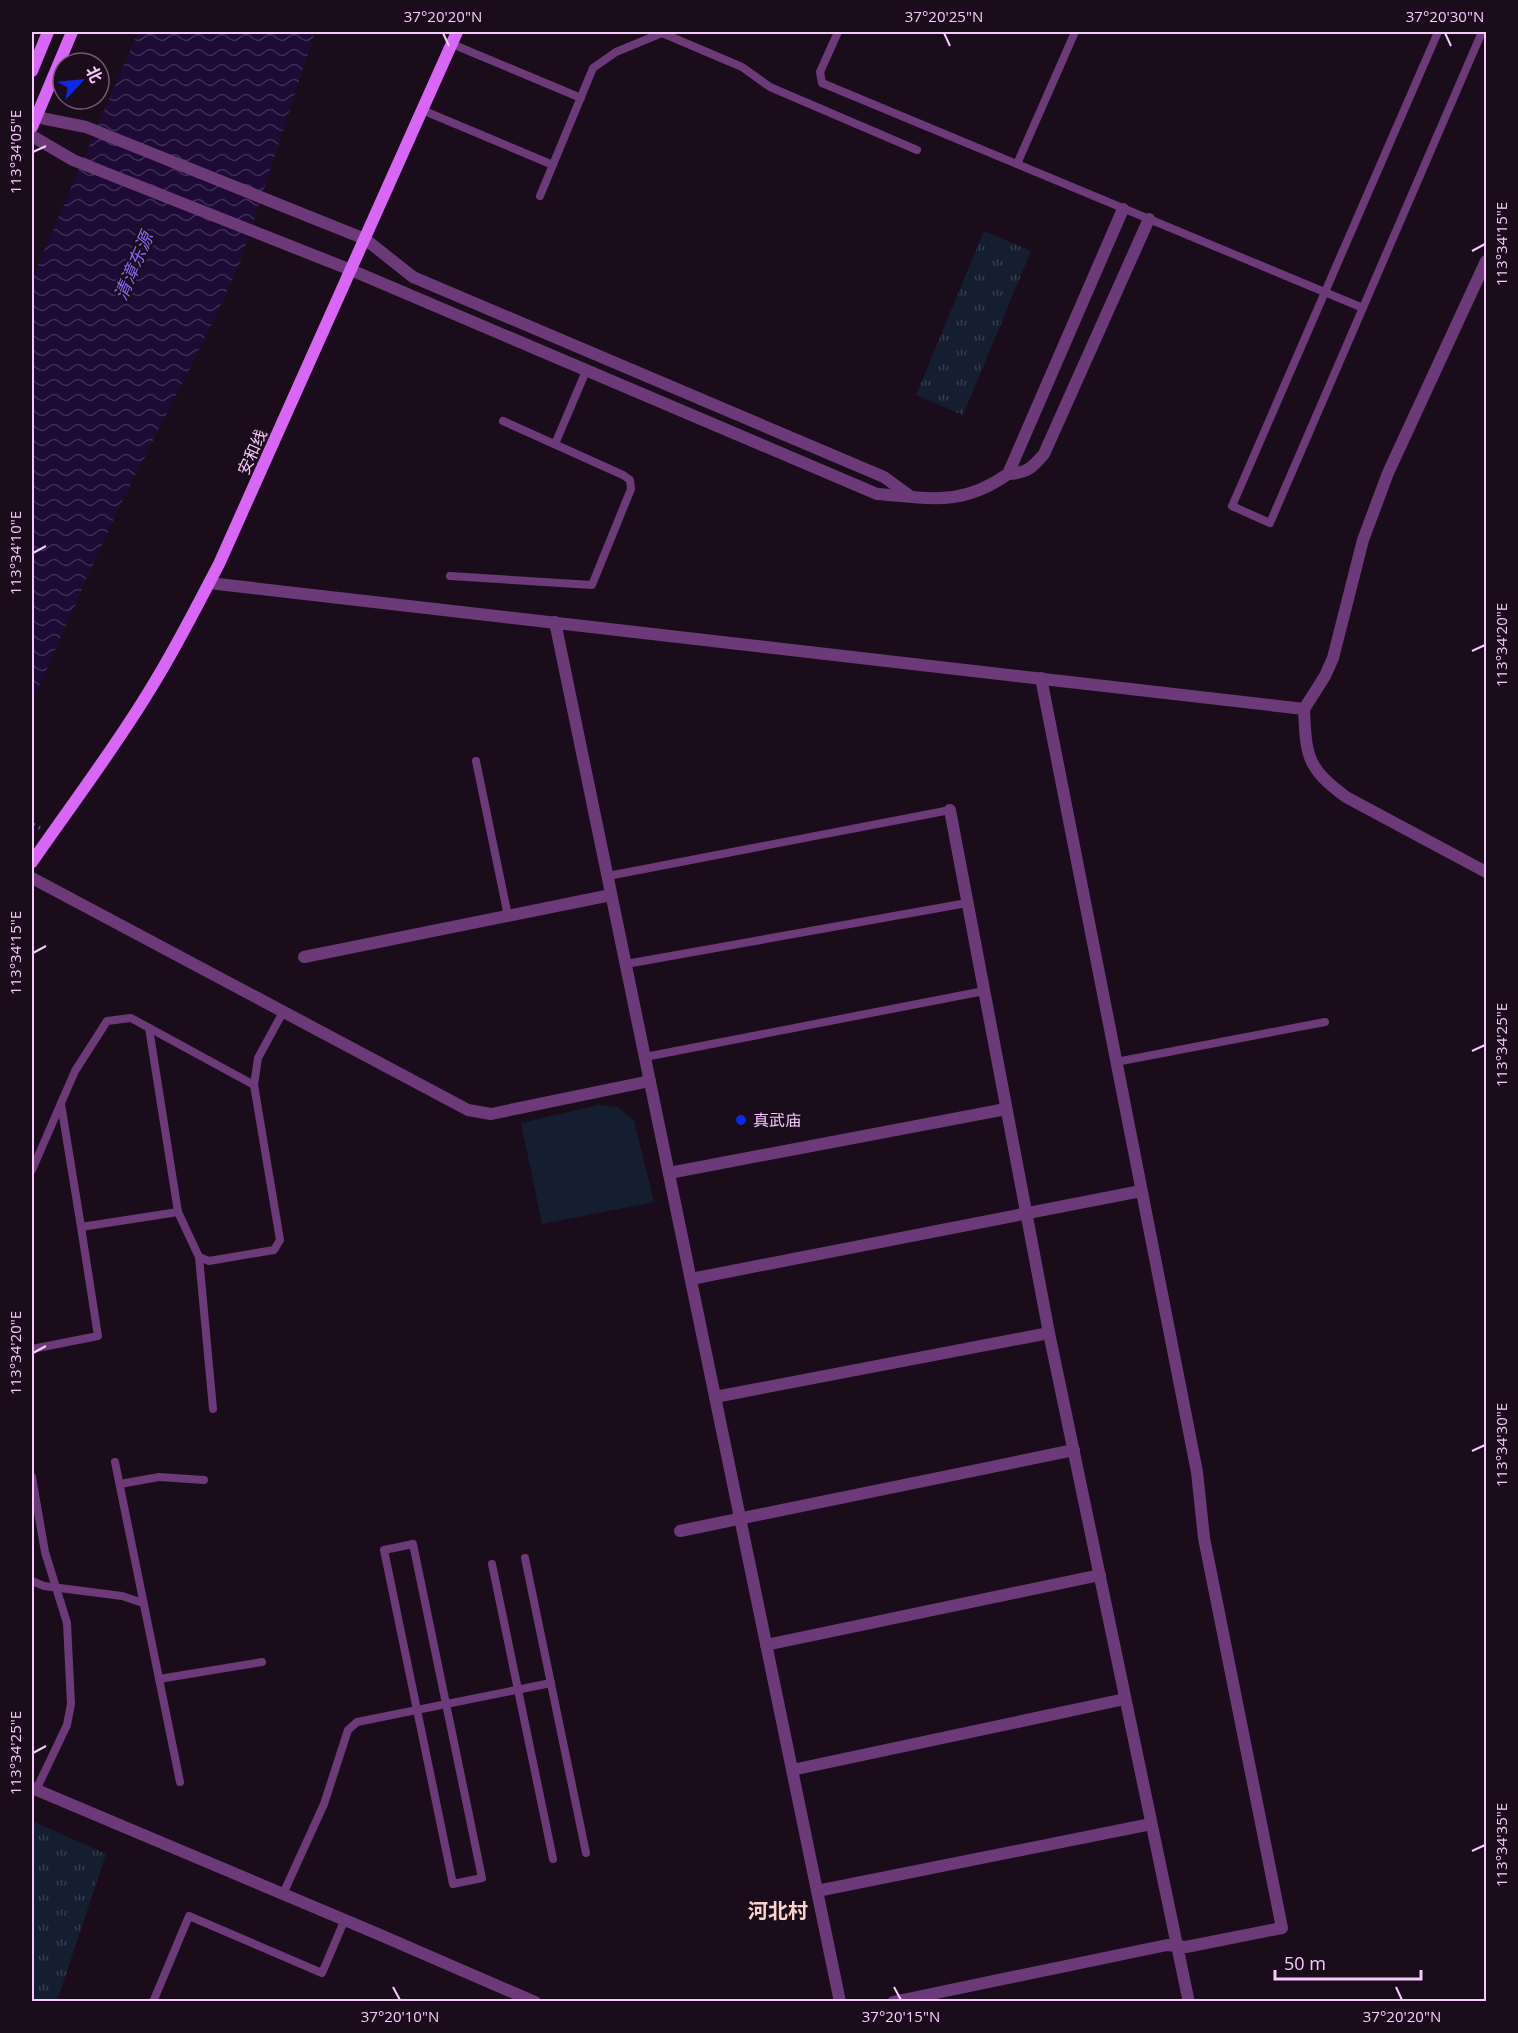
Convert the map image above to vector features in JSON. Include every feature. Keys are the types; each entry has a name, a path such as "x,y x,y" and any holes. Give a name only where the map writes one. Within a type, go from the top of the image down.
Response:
{"main road":[{"path":"32,71 48,32"},
{"path":"33,119 72,32"},
{"name":"安和线","path":"32,862 104,761 151,689 209,583 250,497 457,32"}],"street":[{"path":"33,119 86,127 365,238 413,277 884,477 911,496"},
{"path":"32,136 73,160 351,270 877,494 939,500 965,496 990,487 1008,474 1123,209"},
{"path":"1008,474 1023,473 1035,465 1044,454 1149,219"},
{"path":"1486,261 1388,473 1363,540 1333,658 1325,676 1304,709 1308,754 1316,771 1327,783 1346,797 1486,872"},
{"path":"209,583 555,621 1304,709"},
{"path":"555,621 840,2001"},
{"path":"893,2001 1167,1945 1186,1947 1282,1928 1204,1538 1197,1472 1041,678"},
{"path":"950,810 1049,1333 1188,1998"},
{"path":"32,878 468,1110 491,1114 650,1081"},
{"path":"304,957 611,895"},
{"path":"669,1173 1006,1109"},
{"path":"691,1279 1142,1191"},
{"path":"715,1397 1049,1333"},
{"path":"680,1531 1074,1450"},
{"path":"766,1645 1100,1575"},
{"path":"792,1770 1125,1699"},
{"path":"34,1789 535,2001"},
{"path":"817,1891 1151,1824"}],"lane":[{"path":"838,32 820,72 822,83 1362,308"},
{"path":"1017,164 1075,32"},
{"path":"1438,32 1232,506 1270,523 1482,32"},
{"path":"540,196 593,68 616,52 662,33 742,67 770,87 917,150"},
{"path":"452,44 581,98"},
{"path":"422,110 553,165"},
{"path":"555,444 585,371"},
{"path":"450,576 591,585 631,489 630,480 623,475 503,421"},
{"path":"476,761 507,916"},
{"path":"608,876 950,810"},
{"path":"626,964 967,903"},
{"path":"645,1057 984,992"},
{"path":"199,1257 209,1261 274,1250 280,1240 254,1084 258,1058 283,1012"},
{"path":"32,1170 75,1071 107,1021 131,1018 254,1084"},
{"path":"1116,1062 1325,1022"},
{"path":"149,1028 178,1212 199,1257 213,1409"},
{"path":"32,1349 98,1336 61,1104"},
{"path":"81,1227 178,1212"},
{"path":"115,1462 180,1782"},
{"path":"32,1477 45,1552 67,1623 71,1704 66,1725 34,1789"},
{"path":"120,1484 159,1477 204,1480"},
{"path":"413,1544 446,1704 482,1878 453,1884 384,1550 413,1544"},
{"path":"525,1558 586,1853"},
{"path":"492,1564 553,1859"},
{"path":"32,1581 55,1587 122,1596 144,1603"},
{"path":"159,1679 262,1662"},
{"path":"283,1894 324,1804 348,1730 357,1722 551,1683"},
{"path":"153,2001 189,1916 322,1973 345,1919"}],"green space":[{"path":"984,231 1031,251 963,415 916,395"},
{"path":"598,1105 617,1107 634,1120 654,1202 542,1224 521,1123"},
{"path":"32,1821 106,1854 57,2001 32,2001"}],"water":[{"name":"清漳东源","path":"138,32 315,32 241,260 135,475 32,702 32,279 104,111 111,111 111,95"}],"place":[{"name":"真武庙","path":"741,1120"}],"district":[{"name":"河北村","path":"778,1910"}]}
